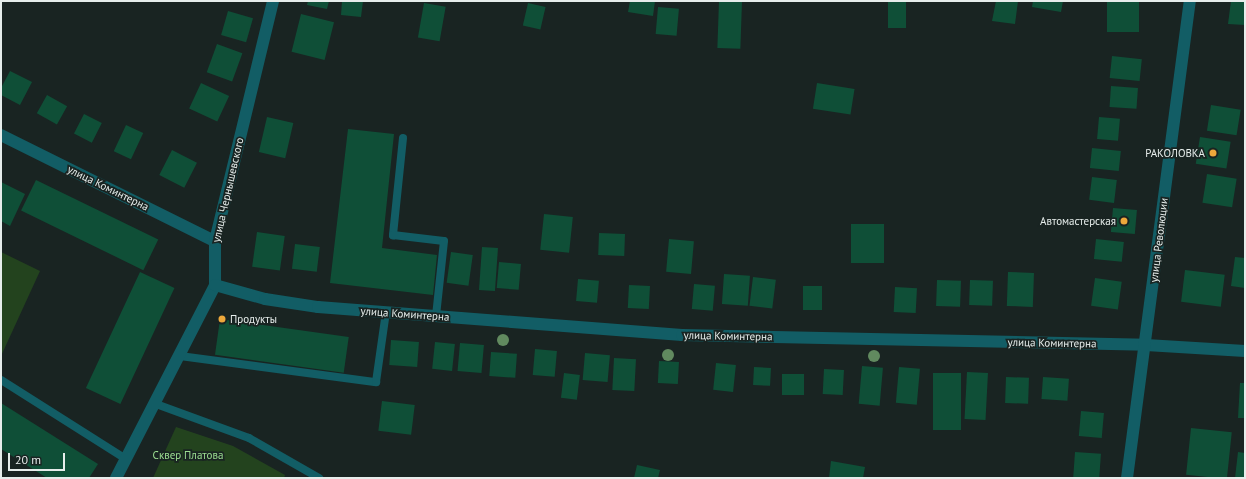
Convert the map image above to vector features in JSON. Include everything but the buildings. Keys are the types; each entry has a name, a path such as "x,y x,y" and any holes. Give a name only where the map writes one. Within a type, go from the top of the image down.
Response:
{"street":[{"name":"улица Чернышевского","path":"116,478 156,404 215,285 215,241 273,1"},
{"name":"улица Революции","path":"1127,478 1146,344 1190,1"},
{"name":"улица Коминтерна","path":"1,135 215,241"},
{"name":"улица Коминтерна","path":"215,285 265,299 318,307 682,335 1146,344 1245,351"}],"lane":[{"path":"403,138 393,234 444,241 436,316"},
{"path":"180,356 376,382 386,312"},
{"path":"1,380 126,459"},
{"path":"156,404 249,438 319,478"}],"green space":[{"path":"1,252 40,271 1,356"},
{"name":"Сквер Платова","path":"176,427 233,446 285,475 284,478 153,478"}],"place":[{"name":"РАКОЛОВКА","path":"1213,153"},
{"name":"Автомастерская","path":"1124,221"},
{"name":"Продукты","path":"222,319"}]}
